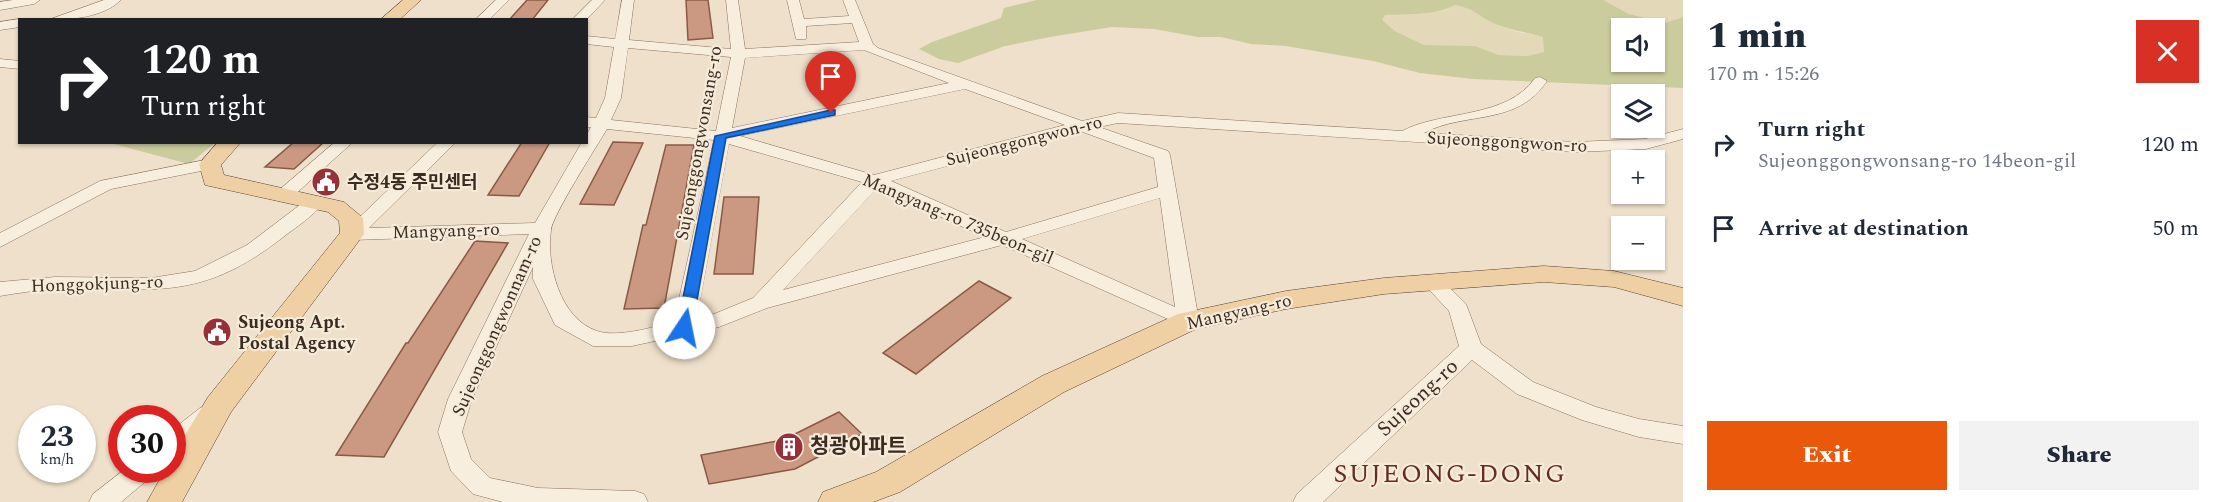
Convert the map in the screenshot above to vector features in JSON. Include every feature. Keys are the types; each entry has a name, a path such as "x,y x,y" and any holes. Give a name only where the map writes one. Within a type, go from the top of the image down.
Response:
{"main road":[{"path":"390,18 413,0"},
{"path":"164,502 219,405 352,234 351,218 336,207 213,180 210,164 229,144"},
{"name":"Mangyang-ro","path":"835,502 888,482 1053,384 1188,321 1286,300 1431,281 1544,274 1614,279 1683,297"}],"street":[{"path":"0,6 34,0"},
{"path":"62,18 88,11 115,0"},
{"path":"483,18 503,0"},
{"path":"580,18 599,0"},
{"name":"Sujeonggongwonnam-ro","path":"594,123 614,98 628,0"},
{"name":"Sujeonggongwonsang-ro","path":"684,328 739,54 732,0"},
{"path":"792,0 805,50"},
{"path":"849,0 867,46 873,51 1162,155 1188,321"},
{"path":"798,23 856,19"},
{"path":"0,26 18,23"},
{"path":"588,40 739,54 867,46"},
{"path":"0,63 18,64"},
{"path":"1403,136 1424,126 1495,111 1532,93 1540,81"},
{"path":"594,123 721,136 963,85"},
{"name":"Sujeonggongwon-ro","path":"874,180 1118,118 1575,147 1646,144 1683,134"},
{"name":"Mangyang-ro 735beon-gil","path":"721,136 874,180 1188,321"},
{"path":"284,195 343,144"},
{"path":"352,234 446,144"},
{"name":"Sujeonggongwonnam-ro","path":"583,144 460,399 450,432 460,464 482,487 538,499 635,502"},
{"path":"0,241 106,185 210,164"},
{"path":"760,303 874,180"},
{"path":"541,228 543,279 563,320 593,339 632,339 719,320 760,303 1005,238 1168,190"},
{"name":"Honggokjung-ro","path":"0,289 53,283 148,285 184,280 224,266 261,246 315,202"},
{"name":"Mangyang-ro","path":"352,234 541,228"},
{"name":"Sujeong-ro","path":"1306,502 1471,348 1459,309 1431,281"},
{"path":"1471,348 1525,388 1590,414 1639,428 1683,435"},
{"path":"186,432 219,405"},
{"path":"102,502 126,483"}],"shaded area":[{"path":"1603,0 1683,0 1683,17 1665,23 1665,18 1645,18 1629,14"},
{"path":"1455,5 1473,8 1491,22 1517,32 1544,37 1544,52 1527,56 1499,55 1475,46 1424,45 1395,31 1382,20 1385,15 1422,14 1446,10"}],"green space":[{"path":"1037,0 1603,0 1629,14 1645,18 1611,18 1611,72 1665,72 1665,23 1683,17 1683,88 1665,87 1665,84 1611,85 1473,79 1420,73 1373,61 1286,46 1251,44 1221,37 1198,37 1154,29 1112,27 1050,37 1005,46 958,63 939,59 919,49 932,42 1001,18 1004,8","holes":["1455,5 1499,25 1543,37 1544,52 1527,56 1499,55 1475,46 1424,45 1395,31 1382,20 1385,15 1430,13"]},
{"path":"114,144 214,144 189,164"}],"building":[{"path":"527,0 548,0 534,18 511,18"},
{"path":"686,0 708,0 713,38 688,40"},
{"path":"613,142 643,143 614,205 580,204"},
{"path":"292,144 322,144 294,169 265,167"},
{"path":"521,144 549,144 519,196 488,195"},
{"path":"666,145 694,145 664,308 624,309 643,225 646,225"},
{"path":"724,197 759,197 753,274 714,274"},
{"path":"475,241 508,243 384,457 336,455 406,343"},
{"path":"979,281 1011,298 916,374 883,353"},
{"name":"청광아파트","path":"839,412 862,434 795,469 709,484 701,455 783,440"}],"place":[{"name":"수정4동 주민센터","path":"326,182"},
{"name":"Sujeong Apt. Postal Agency","path":"217,332"},
{"name":"청광아파트","path":"789,447"}],"district":[{"name":"SUJEONG-DONG","path":"1450,474"}],"route":[{"path":"684,328 721,136 831,113"}]}
